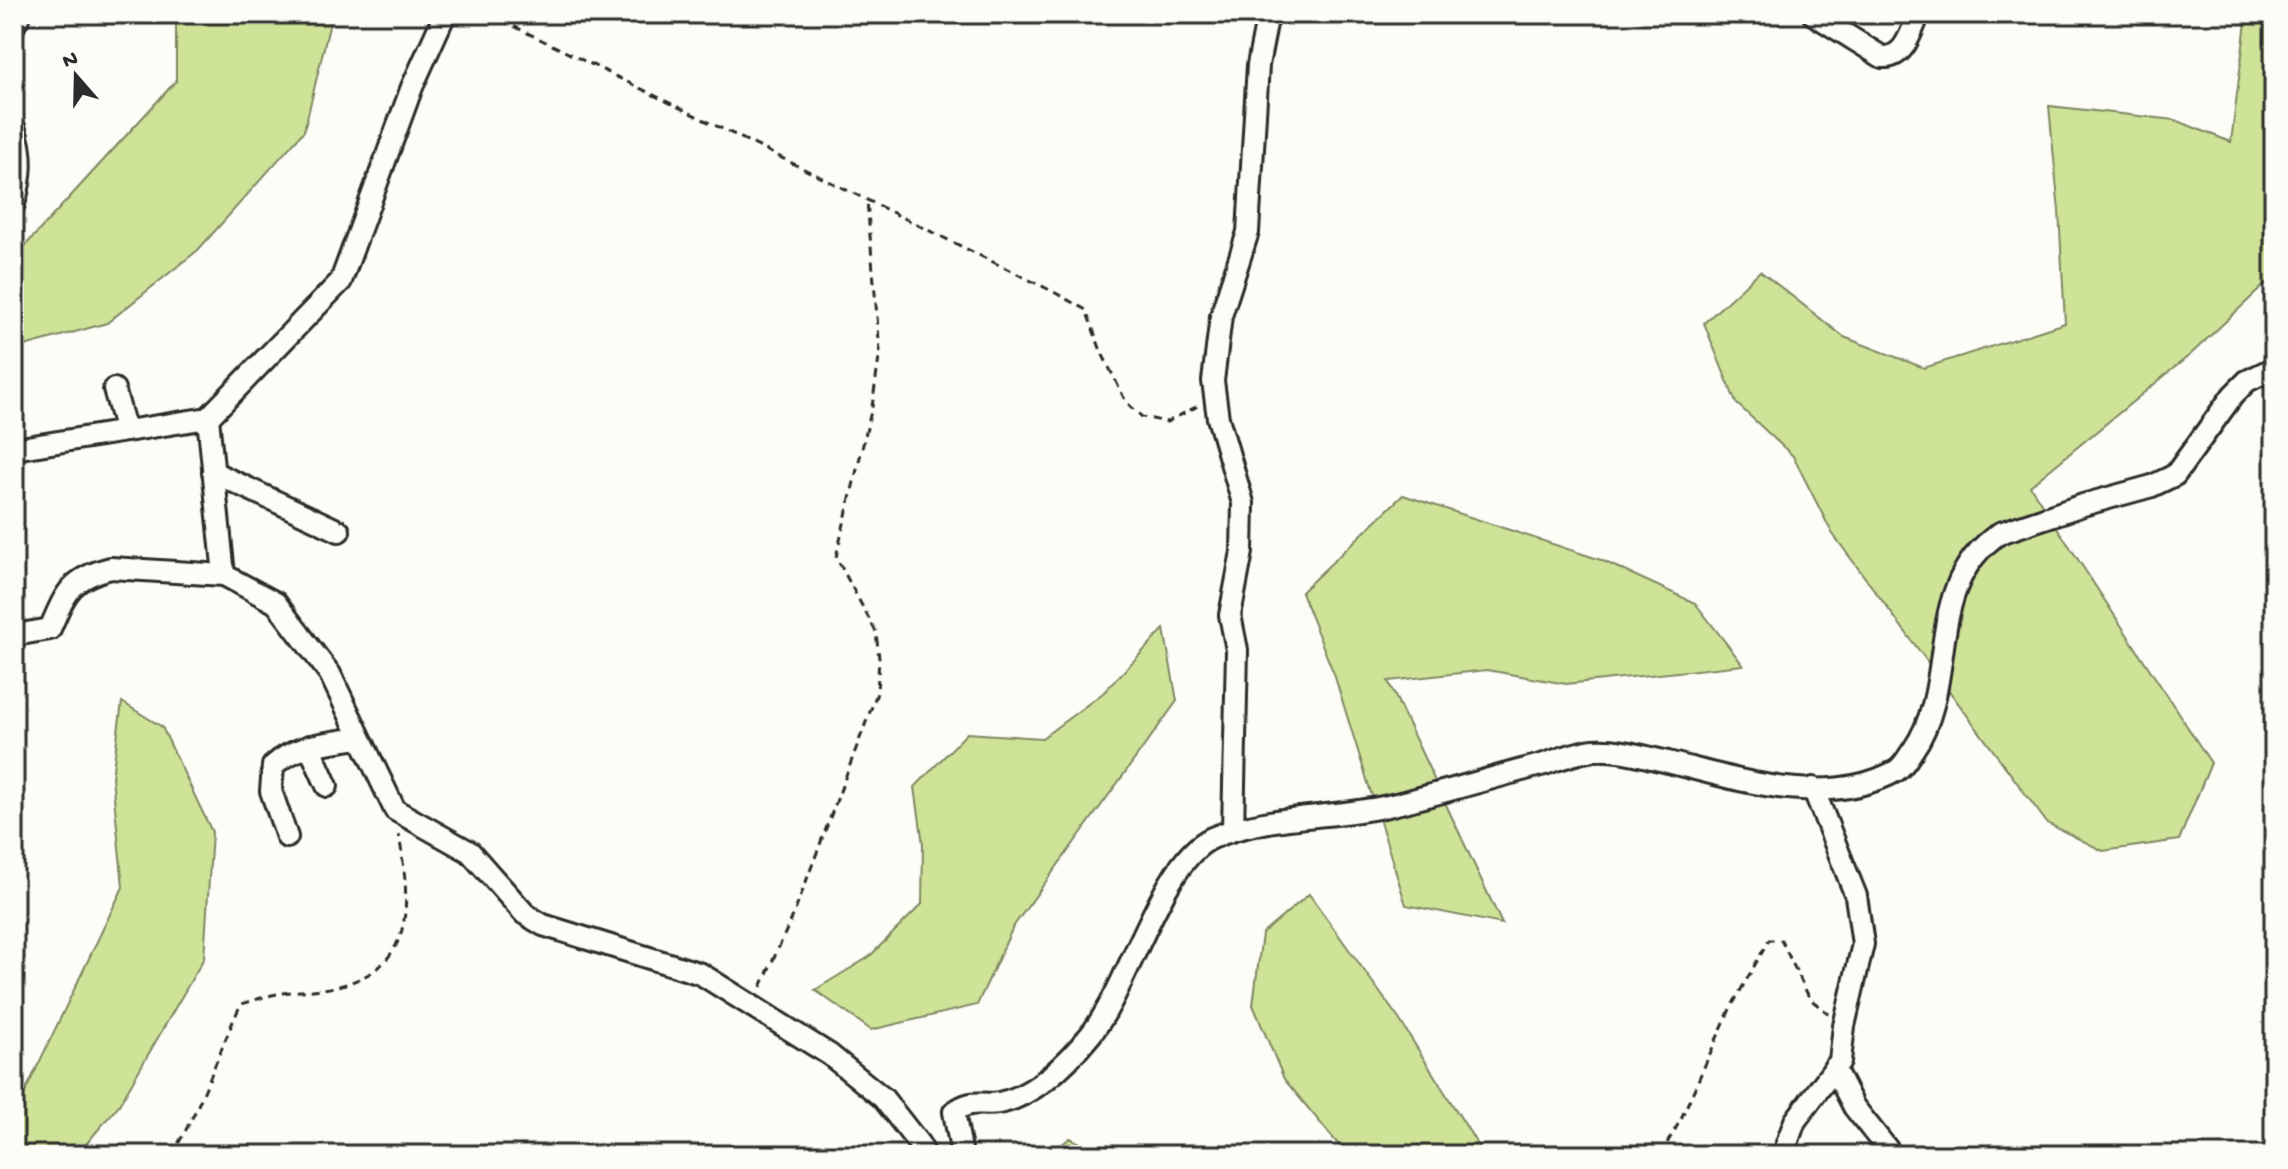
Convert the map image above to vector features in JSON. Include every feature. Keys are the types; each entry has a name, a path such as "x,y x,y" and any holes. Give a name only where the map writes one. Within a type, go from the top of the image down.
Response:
{"street":[{"path":"14,26 20,14"},
{"path":"14,449 208,418 341,281 412,87 445,14"},
{"path":"1233,830 1237,650 1230,615 1242,552 1243,503 1218,418 1213,381 1221,316 1248,232 1258,65 1268,14"},
{"path":"1813,14 1882,57 1903,49 1919,14"},
{"path":"14,127 21,146 21,181 14,204"},
{"path":"962,1155 954,1112 966,1103 999,1103 1028,1092 1060,1066 1090,1035 1110,1008 1165,891 1193,850 1208,839 1233,830 1280,821 1384,807 1592,750 1642,756 1739,780 1813,788 1836,789 1872,781 1900,769 1925,734 1933,704 1946,617 1961,572 1988,541 2000,533 2152,486 2175,475 2233,395 2247,381 2274,368"},
{"path":"114,389 126,431"},
{"path":"208,418 224,575"},
{"path":"213,472 339,531"},
{"path":"14,631 21,634 50,629 66,592 95,572 111,568 224,575 276,603 330,674 395,810 470,852 525,914 543,925 701,974 830,1055 883,1098 925,1155"},
{"path":"287,837 271,791 273,766 285,754 309,746 360,738"},
{"path":"309,746 327,786"},
{"path":"1787,1155 1787,1143 1795,1121 1840,1061 1844,1026 1863,944 1856,896 1813,788"},
{"path":"1834,1068 1854,1107 1892,1155"}],"path":[{"path":"489,14 1086,310 1101,351 1126,402 1142,417 1167,422 1216,397"},
{"path":"752,1006 795,911 877,693 879,658 876,632 836,557 872,407 880,351 867,201"},
{"path":"171,1155 209,1084 241,1004 275,995 339,986 366,975 390,957 401,934 408,893 395,810"},
{"path":"1660,1155 1680,1121 1730,1009 1769,940 1781,940 1810,999 1844,1026"}],"green space":[{"path":"176,14 332,14 304,131 198,250 107,323 14,349 14,258 176,81"},
{"path":"2247,14 2274,14 2274,276 2191,354 2030,486 2211,763 2179,840 2103,851 2047,823 1832,533 1793,456 1736,403 1704,323 1760,271 1844,337 1924,368 2065,323 2049,106 2175,120 2231,142"},
{"path":"1403,495 1601,560 1695,603 1743,665 1566,684 1487,670 1388,681 1502,924 1406,905 1334,674 1301,592"},
{"path":"1164,629 1177,701 1013,927 977,1005 871,1030 815,990 869,957 922,904 923,844 915,787 967,733 1042,738 1103,693"},
{"path":"122,702 162,727 212,832 204,958 119,1105 77,1155 14,1155 14,1104 18,1107 123,887 112,777"},
{"path":"1309,894 1399,1019 1484,1155 1347,1155 1284,1079 1253,1005 1262,934"},
{"path":"1070,1138 1103,1155 1048,1155"}]}
